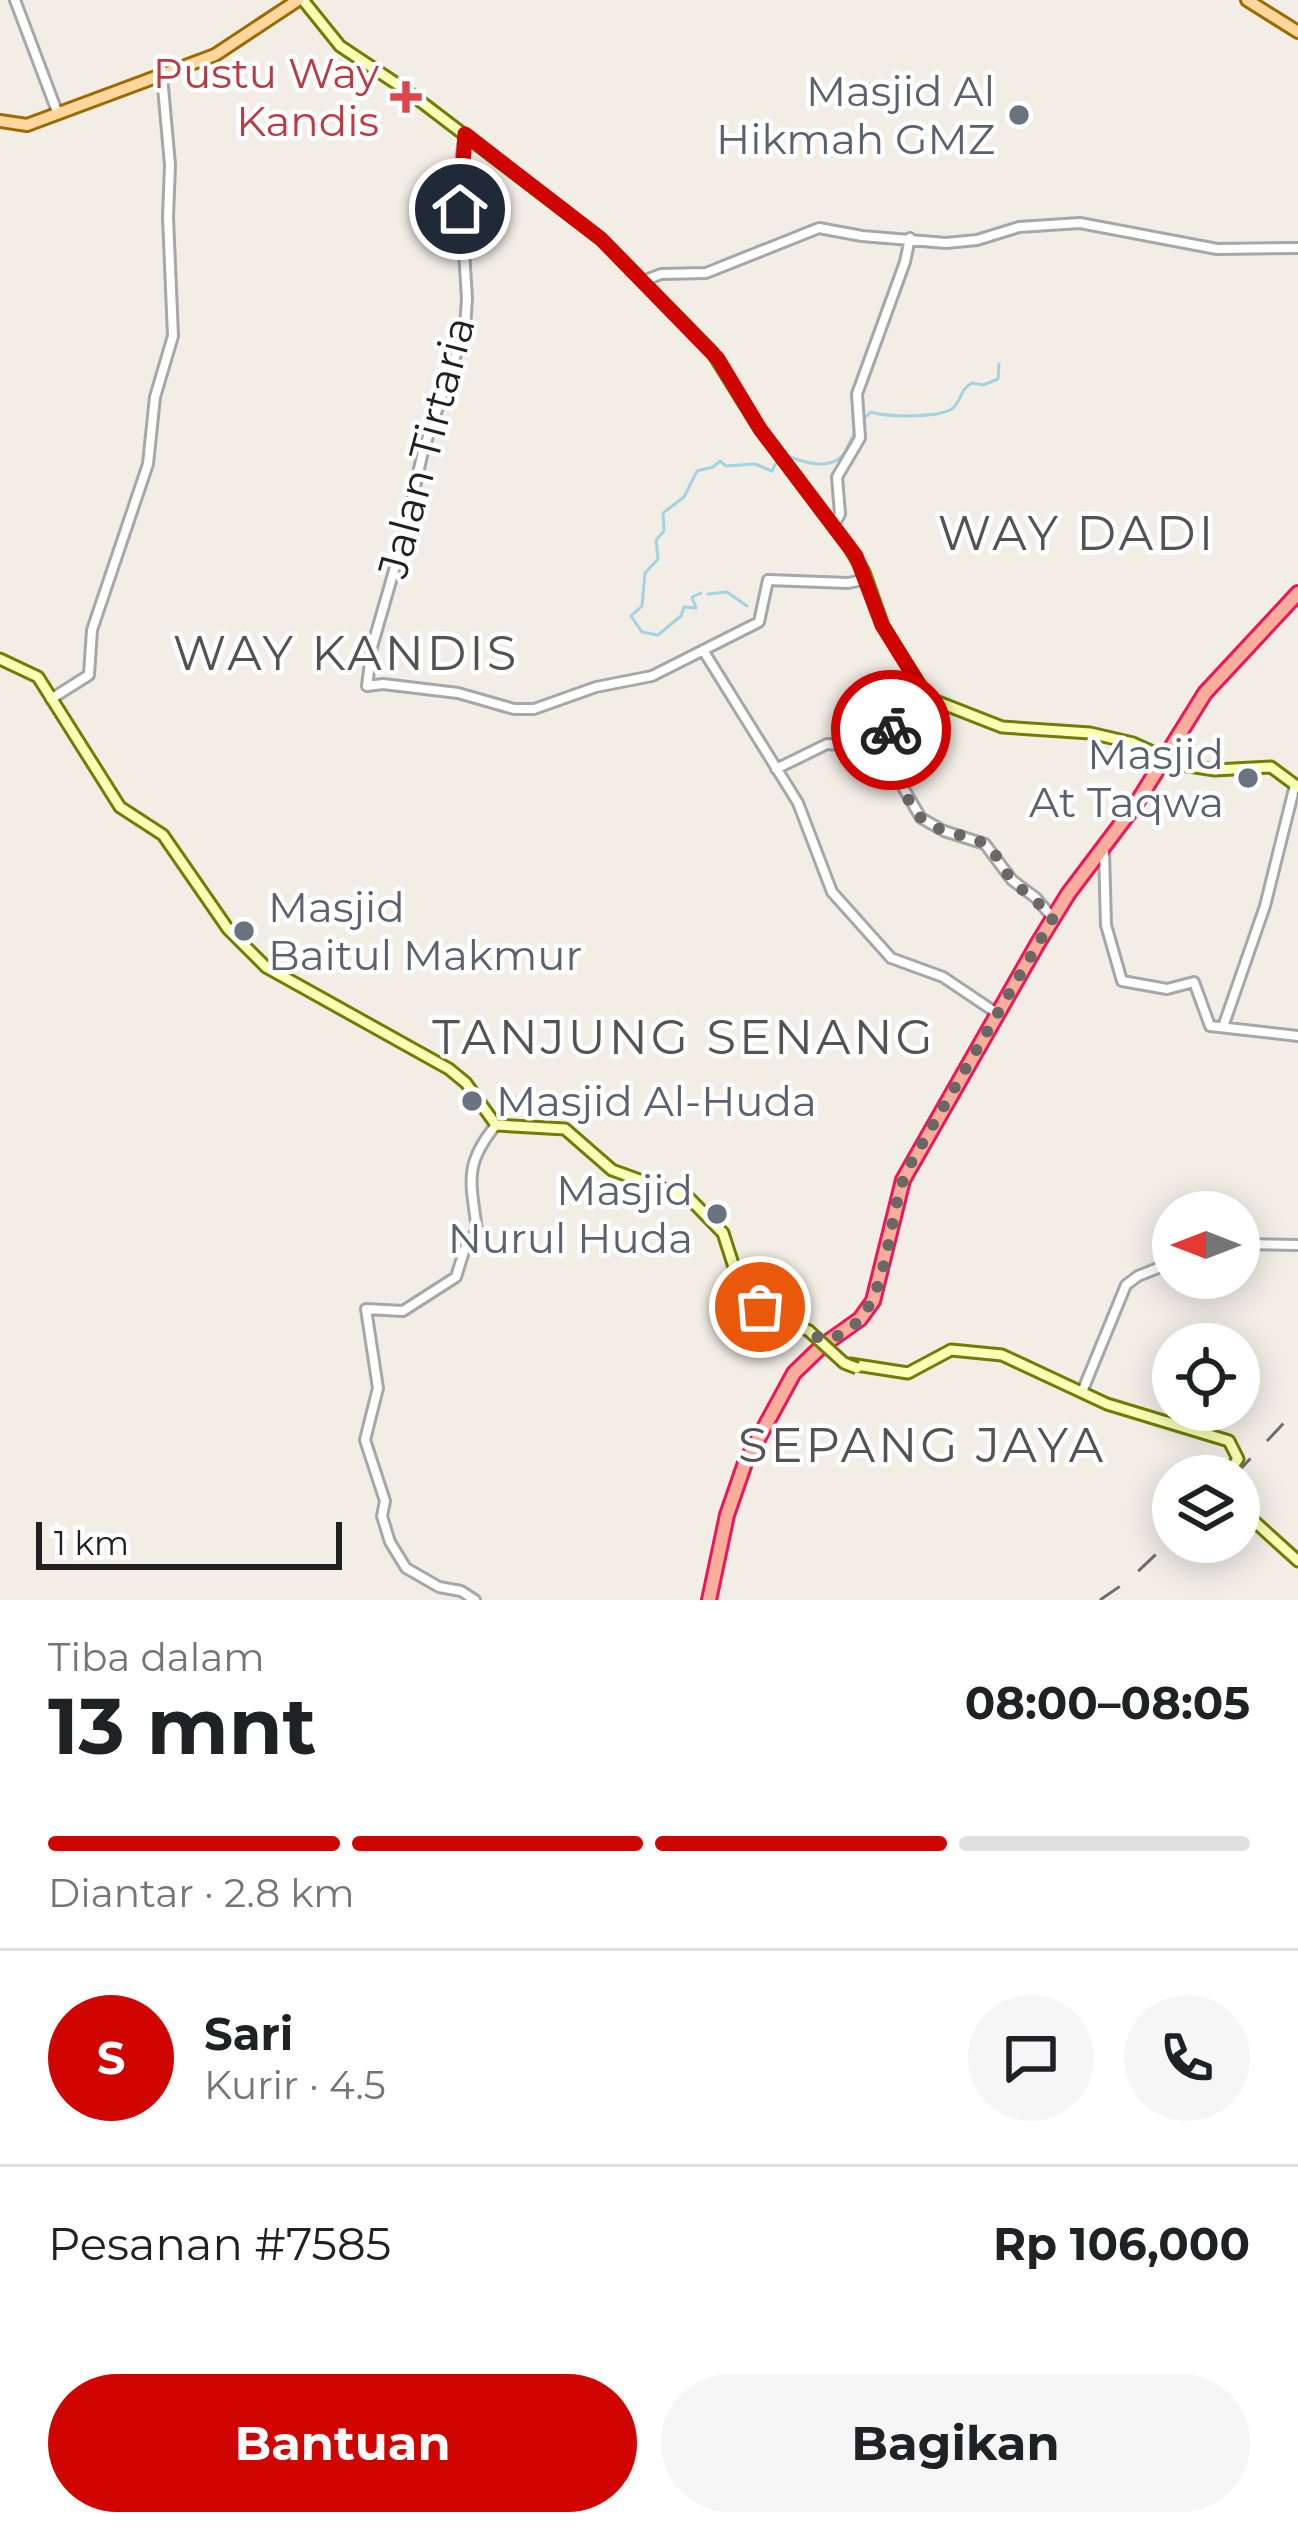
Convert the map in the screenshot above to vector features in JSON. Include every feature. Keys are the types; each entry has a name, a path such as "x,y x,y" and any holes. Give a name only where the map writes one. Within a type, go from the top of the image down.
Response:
{"highway":[{"path":"711,1600 735,1487 785,1387 870,1308 901,1192 925,1142 1050,928 1166,761 1205,693 1298,596"},
{"path":"885,1264 903,1180 1053,918 1166,761"}],"main road":[{"path":"0,121 25,125 163,76 220,52 301,0 340,46 589,229 718,359 753,418 836,527 867,579 882,625 932,700 1002,727 1086,733 1128,742 1182,765 1220,770 1271,767 1297,786"},
{"path":"1250,0 1293,27"},
{"path":"0,658 32,672 119,807 163,835 228,929 258,960 288,982 449,1069 466,1083 496,1125 566,1129 612,1170 690,1199 723,1233 741,1292 825,1345 849,1367 908,1373 948,1351 1009,1357 1081,1394 1229,1441 1236,1455"},
{"path":"776,1315 809,1331 844,1363 860,1368"},
{"path":"1260,1527 1298,1562"}],"street":[{"path":"15,0 58,114"},
{"path":"51,699 89,675 92,630 148,464 155,397 173,336 170,164 163,76"},
{"name":"Jalan Tirtaria","path":"465,134 459,174 465,328 423,451 372,647 367,686 458,693 528,710 596,687 647,677 703,650"},
{"path":"643,281 661,274 706,273 815,229 965,242 1012,228 1076,223 1217,249 1298,248"},
{"path":"836,527 843,519 838,478 862,438 858,392 910,238"},
{"path":"867,579 848,583 768,580 761,620 703,650 800,807 829,888 891,958 943,976 999,1015"},
{"path":"880,748 902,709 921,688"},
{"path":"1128,742 1166,761 1204,772 1220,770"},
{"path":"776,769 827,744 880,748 899,764 904,789 921,818 986,844 1012,880 1053,918"},
{"path":"1223,1027 1265,906 1297,786"},
{"path":"1104,851 1106,925 1121,980 1167,989 1196,983 1207,1023 1298,1036"},
{"path":"476,1600 439,1587 399,1561 383,1521 385,1502 365,1431 378,1388 366,1309 403,1311 458,1275 465,1248 477,1230 470,1190 474,1156 496,1125"},
{"path":"1260,1244 1298,1245"},
{"path":"1081,1394 1127,1283 1152,1272"}],"waterway":[{"path":"863,419 871,412 915,416 949,410 972,383 983,385 998,379 999,364"},
{"path":"787,456 831,463 843,455 857,428"},
{"path":"701,593 692,597 696,608 684,607 681,616 658,635 642,632 631,616 642,606 645,573 658,559 656,540 664,531 663,513 684,497 697,471 720,461 726,466 755,464 772,471 778,459"},
{"path":"708,594 727,592 747,606"}],"railway":[{"path":"1254,1455 1298,1408"},
{"path":"1100,1600 1152,1558"}],"way so far":[{"path":"760,1307 823,1340 833,1338 866,1313 880,1283 896,1199 908,1168 1053,918 1012,880 986,844 921,818 904,789 897,760 880,748 891,730"}],"place":[{"name":"Pustu Way Kandis","path":"406,97"},
{"name":"Masjid Al Hikmah GMZ","path":"1019,115"},
{"name":"Masjid At Taqwa","path":"1248,778"},
{"name":"Masjid Baitul Makmur","path":"244,931"},
{"name":"Masjid Al-Huda","path":"472,1101"},
{"name":"Masjid Nurul Huda","path":"717,1214"}],"district":[{"name":"WAY DADI","path":"1077,533"},
{"name":"WAY KANDIS","path":"346,653"},
{"name":"TANJUNG SENANG","path":"684,1037"},
{"name":"SEPANG JAYA","path":"922,1445"}],"route":[{"path":"460,209 465,134 601,239 718,359 760,429 856,556 882,625 921,688 891,730"}]}
